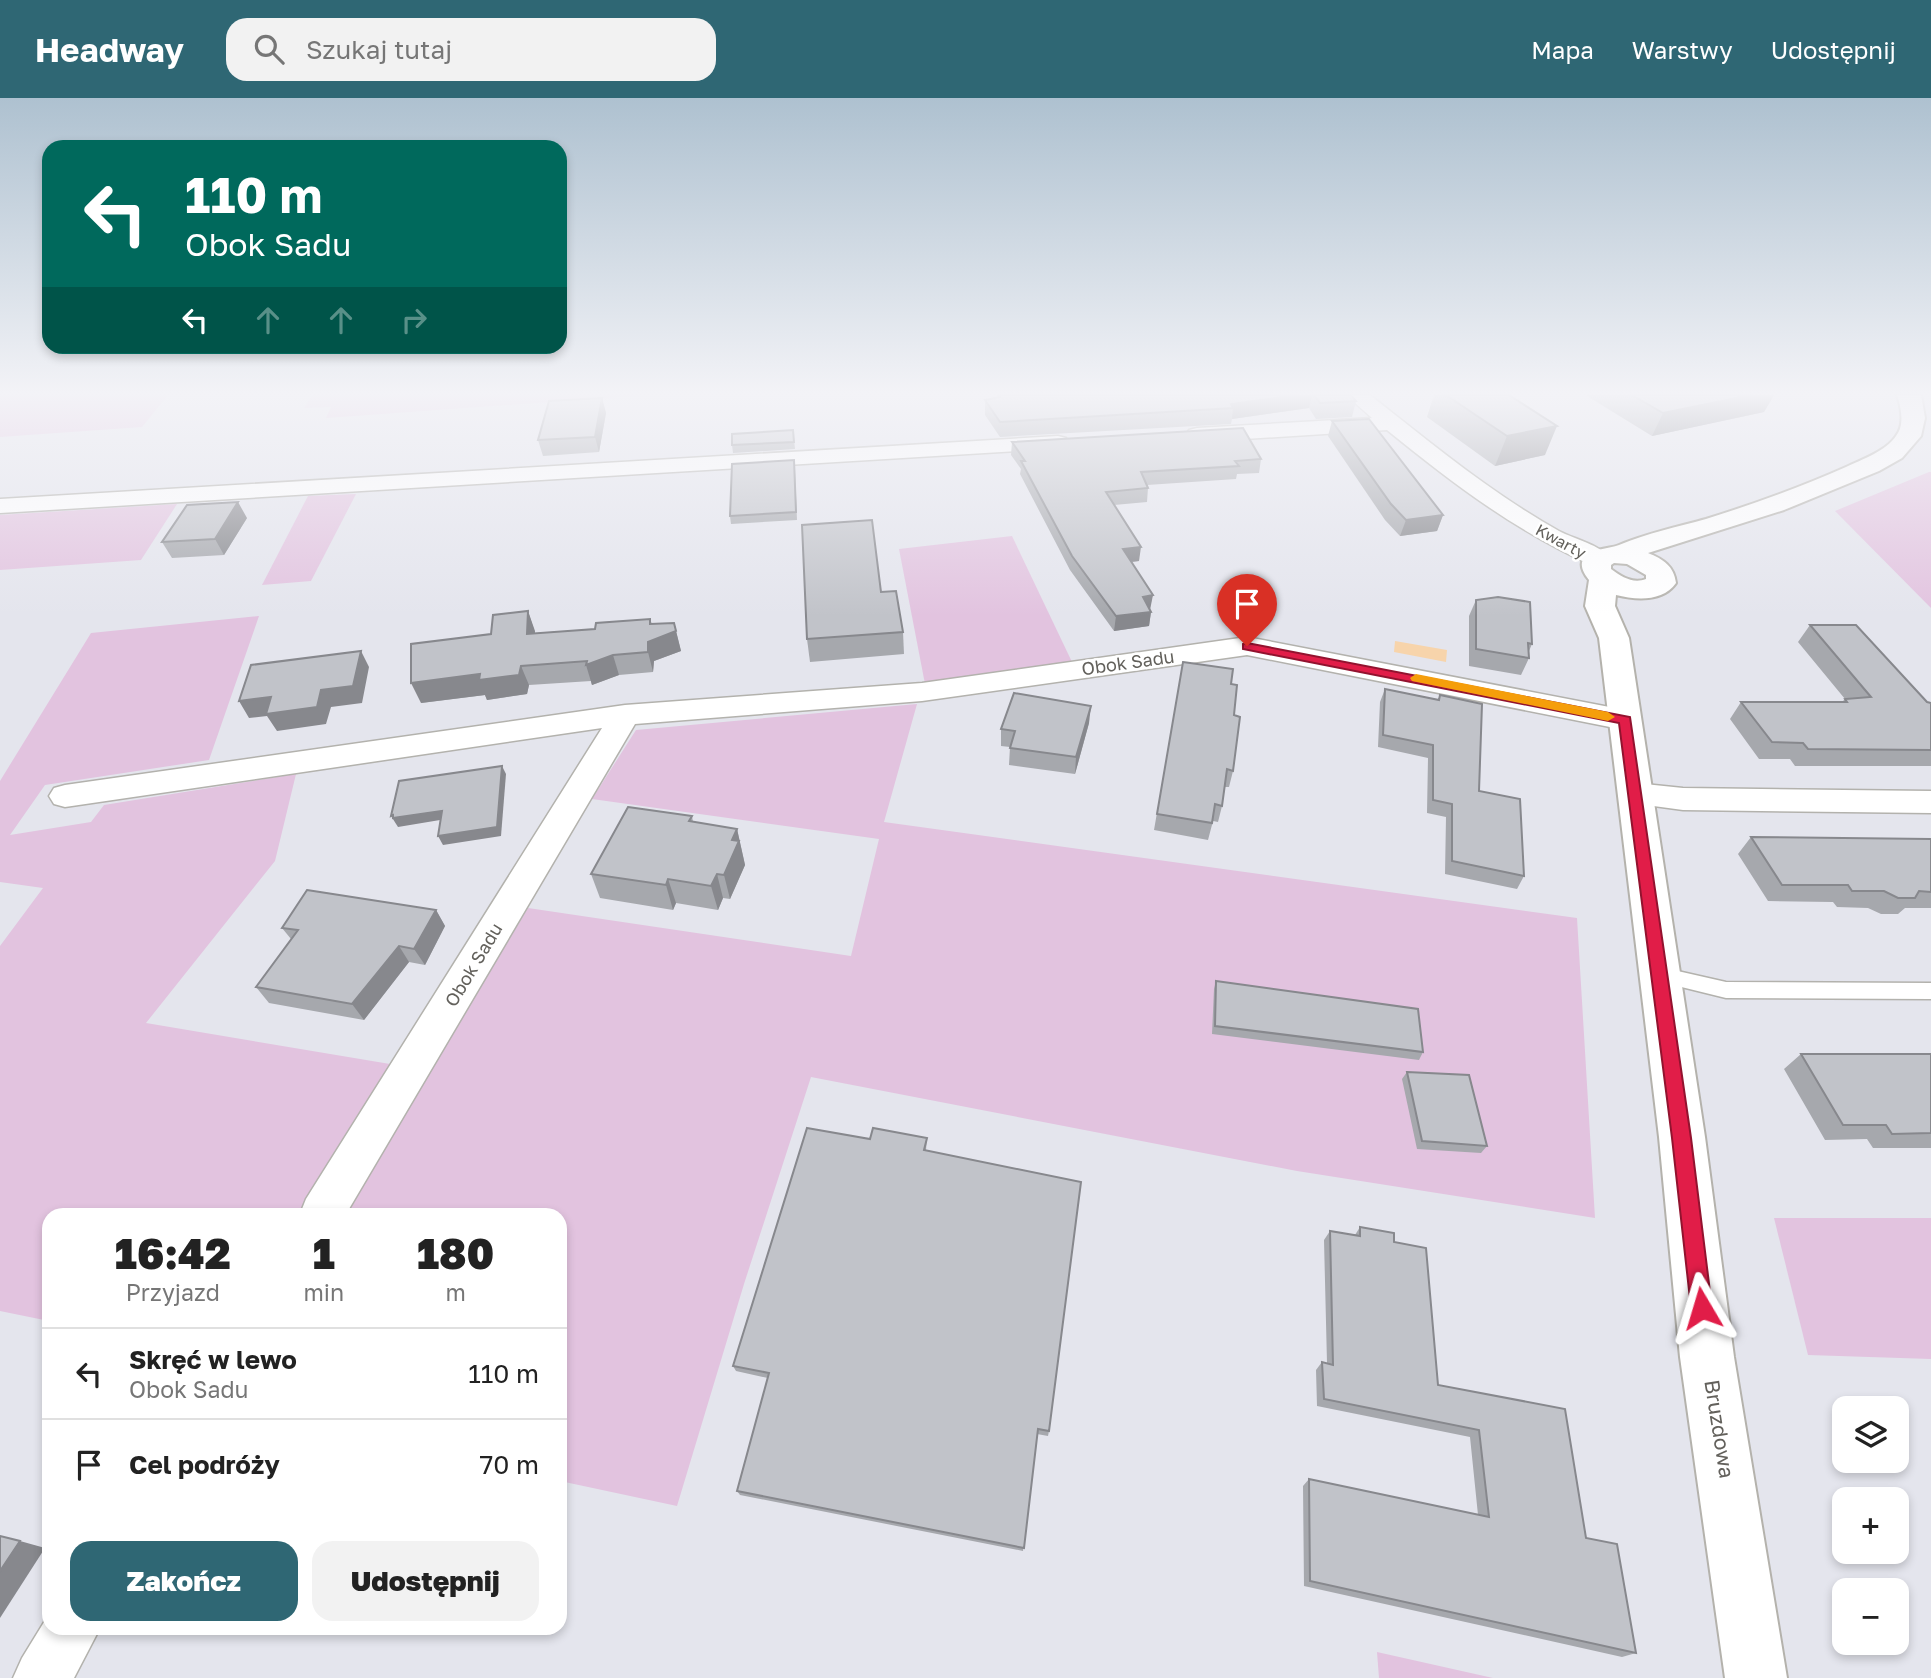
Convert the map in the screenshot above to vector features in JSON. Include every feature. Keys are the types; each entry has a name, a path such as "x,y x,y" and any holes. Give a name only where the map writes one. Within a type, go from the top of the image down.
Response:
{"street":[{"path":"0,506 633,469"},
{"name":"Kwarty","path":"1452,469 1496,503 1552,537 1608,564"},
{"path":"1608,564 1652,539 1698,530 1866,469"},
{"path":"1614,638 1646,578 1679,552 1698,530"},
{"path":"1608,564 1646,578"},
{"name":"Bruzdowa","path":"1608,564 1600,606 1614,638 1660,975 1707,1357 1756,1678"},
{"name":"Obok Sadu","path":"65,796 625,715 922,692 1247,646 1625,720"},
{"name":"Obok Sadu","path":"326,1208 625,715"},
{"path":"1635,794 1683,799 1931,802"},
{"path":"42,1678 68,1635"}],"lane":[{"path":"1660,975 1726,990 1931,991"}],"shaded area":[{"path":"1931,472 1931,608 1835,511"},
{"path":"356,494 311,581 262,585 308,496"},
{"path":"177,504 141,560 0,570 0,515"},
{"path":"1012,536 1072,662 925,684 899,549"},
{"path":"259,616 209,760 45,785 10,835 91,822 104,805 296,774 275,861 146,1023 396,1065 307,1208 42,1208 42,1320 0,1311 0,946 43,888 0,882 0,781 91,633"},
{"path":"1395,641 1447,650 1446,662 1394,652"},
{"path":"917,704 884,822 1577,918 1595,1218 1297,1171 811,1077 744,1284 677,1506 567,1482 567,1208 347,1208 528,908 851,956 879,839 592,799 636,730"},
{"path":"1774,1218 1931,1218 1931,1359 1808,1355"},
{"path":"1377,1652 1493,1678 1379,1678"}],"building":[{"path":"732,469 794,469 796,512 730,516"},
{"path":"1025,469 1194,469 1141,472 1148,488 1106,492 1141,547 1123,549 1153,595 1143,597 1151,612 1116,616 1072,556"},
{"path":"1366,469 1407,469 1443,515 1406,520"},
{"path":"238,502 215,539 162,542 187,505"},
{"path":"872,520 881,592 896,591 903,632 807,639 802,525"},
{"path":"1498,597 1530,602 1532,644 1528,643 1529,658 1476,649 1476,600"},
{"path":"528,611 527,634 595,629 596,623 650,619 650,624 674,623 676,631 648,642 648,652 613,655 586,665 587,661 521,666 519,675 479,680 480,674 411,683 411,644 491,634 493,615"},
{"path":"1810,625 1856,625 1927,702 1931,703 1931,750 1808,749 1803,743 1772,742 1741,702 1847,702 1845,699 1871,697"},
{"path":"361,651 353,686 321,690 317,707 266,714 271,697 239,701 251,665"},
{"path":"1183,662 1233,669 1231,684 1237,685 1234,715 1240,717 1233,771 1227,769 1222,806 1215,804 1212,823 1157,814"},
{"path":"1385,689 1439,700 1440,695 1482,704 1479,791 1520,799 1524,876 1452,861 1452,804 1433,800 1433,745 1383,735"},
{"path":"1014,693 1091,706 1076,757 1010,748 1015,731 1001,729"},
{"path":"502,766 497,827 438,836 442,811 393,818 393,815 391,816 399,781"},
{"path":"628,807 692,816 689,821 737,829 732,840 739,841 724,875 717,874 711,886 668,879 666,885 591,874"},
{"path":"1751,837 1931,839 1931,892 1919,891 1915,898 1898,898 1884,891 1852,891 1848,885 1782,885"},
{"path":"307,890 436,910 414,949 399,946 352,1004 256,987 298,930 282,928"},
{"path":"1216,981 1418,1009 1423,1052 1215,1026"},
{"path":"1801,1054 1931,1054 1931,1133 1892,1134 1886,1125 1843,1125"},
{"path":"1407,1072 1469,1075 1487,1146 1422,1141"},
{"path":"807,1128 870,1139 873,1128 927,1138 924,1150 1081,1182 1049,1431 1038,1429 1024,1548 737,1491 769,1373 733,1366"},
{"path":"1360,1227 1394,1233 1394,1242 1426,1248 1438,1385 1565,1409 1586,1538 1617,1544 1636,1653 1310,1581 1309,1479 1489,1517 1479,1430 1324,1399 1322,1362 1333,1365 1330,1231 1360,1236"},
{"path":"0,1536 20,1541 0,1571"}],"slow traffic":[{"path":"1416,678 1608,717"}],"route":[{"path":"1247,646 1625,720 1682,1138 1702,1308"}]}
